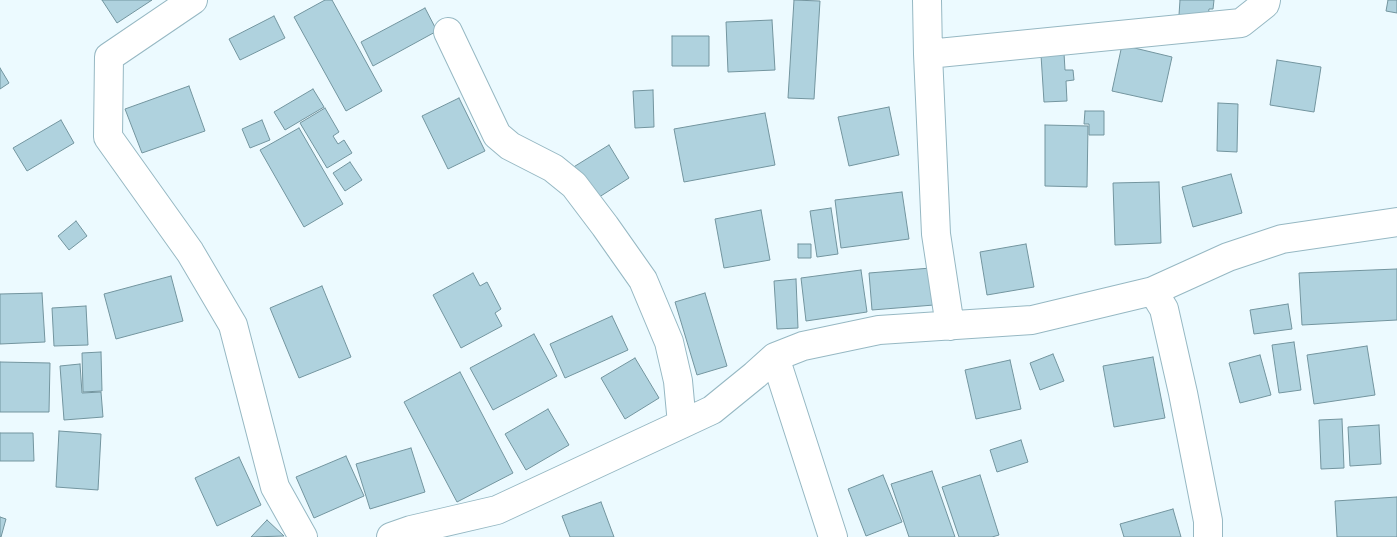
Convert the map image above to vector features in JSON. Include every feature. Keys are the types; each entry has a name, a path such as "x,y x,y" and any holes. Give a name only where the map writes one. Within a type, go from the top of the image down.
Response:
{"street":[{"path":"194,0 109,56 108,137 190,252 234,325 275,487 303,537"},
{"path":"928,0 928,54 936,234 950,326"},
{"path":"928,54 1241,23 1265,4 1266,0"},
{"path":"448,32 496,135 510,146 553,168 574,185 643,280 669,342 678,381 682,424"},
{"path":"391,537 411,530 496,510 682,424 712,410 775,358 803,346 879,330 1032,320 1153,291 1228,258 1282,239 1397,222"},
{"path":"1153,291 1164,309 1179,374 1208,521 1208,537"},
{"path":"775,358 833,537"}],"building":[{"path":"102,0 152,0 117,23"},
{"path":"325,0 332,0 382,91 346,111 294,17"},
{"path":"794,0 820,1 814,99 788,98"},
{"path":"1180,0 1214,0 1213,9 1209,9 1208,17 1179,15"},
{"path":"1388,0 1397,0 1397,13 1386,11"},
{"path":"425,8 437,31 373,66 361,42"},
{"path":"274,16 285,38 240,60 229,39"},
{"path":"772,20 775,70 728,72 726,22"},
{"path":"672,36 709,36 709,66 672,66"},
{"path":"1122,45 1172,57 1162,102 1112,91"},
{"path":"1064,53 1065,70 1073,70 1074,80 1066,81 1067,101 1044,102 1041,55"},
{"path":"1277,60 1321,67 1314,112 1270,105"},
{"path":"0,68 9,83 0,89"},
{"path":"189,86 205,131 142,153 125,109"},
{"path":"313,89 324,107 285,130 274,112"},
{"path":"653,90 654,127 635,128 633,91"},
{"path":"459,98 485,151 448,169 422,116"},
{"path":"1218,103 1238,104 1237,152 1217,151"},
{"path":"889,107 899,155 849,166 838,117"},
{"path":"325,108 339,132 333,136 338,144 344,140 352,153 327,168 300,123"},
{"path":"1085,111 1104,111 1104,135 1089,135 1089,124 1084,124"},
{"path":"765,113 775,165 684,182 674,129"},
{"path":"61,120 74,143 27,171 13,148"},
{"path":"262,120 270,140 250,148 242,129"},
{"path":"1045,125 1088,126 1087,187 1045,186"},
{"path":"299,128 343,204 304,227 260,150"},
{"path":"609,145 629,178 593,201 572,168"},
{"path":"350,162 362,180 345,191 333,173"},
{"path":"1231,174 1242,213 1193,227 1182,187"},
{"path":"1159,182 1161,243 1115,245 1113,183"},
{"path":"902,192 909,239 841,248 835,200"},
{"path":"831,208 838,254 817,257 810,211"},
{"path":"761,210 770,260 724,268 715,219"},
{"path":"76,221 87,236 69,250 58,236"},
{"path":"798,244 811,244 811,258 798,258"},
{"path":"1026,244 1034,287 987,295 980,252"},
{"path":"931,268 934,305 872,310 869,273"},
{"path":"1397,269 1397,320 1302,325 1299,273"},
{"path":"861,270 867,312 806,321 801,278"},
{"path":"473,273 480,286 487,282 501,309 495,313 502,326 461,348 433,295"},
{"path":"171,276 183,321 116,339 104,294"},
{"path":"796,279 798,328 777,329 774,281"},
{"path":"322,286 351,357 299,378 270,308"},
{"path":"42,293 45,342 0,344 0,294"},
{"path":"705,293 727,366 697,375 675,302"},
{"path":"1288,304 1292,329 1254,334 1250,310"},
{"path":"86,306 88,345 54,346 52,308"},
{"path":"612,316 628,350 565,378 550,344"},
{"path":"534,334 557,376 493,410 470,368"},
{"path":"1294,342 1301,390 1279,393 1272,345"},
{"path":"1367,346 1375,395 1314,404 1307,355"},
{"path":"101,352 102,391 83,392 82,353"},
{"path":"1053,354 1064,381 1040,390 1030,363"},
{"path":"1260,355 1271,395 1240,403 1229,363"},
{"path":"1153,357 1165,418 1114,427 1103,366"},
{"path":"635,358 659,398 625,419 601,378"},
{"path":"1010,360 1021,409 976,419 965,370"},
{"path":"0,362 50,363 49,412 0,412"},
{"path":"80,364 82,393 101,392 103,417 64,420 60,366"},
{"path":"460,372 513,473 457,502 404,402"},
{"path":"548,409 569,445 526,470 505,434"},
{"path":"1342,419 1344,468 1321,469 1319,420"},
{"path":"1379,425 1381,464 1350,466 1348,427"},
{"path":"59,431 101,434 98,490 56,487"},
{"path":"0,433 33,433 34,461 0,461"},
{"path":"1021,440 1028,462 997,472 990,450"},
{"path":"411,448 425,492 370,509 356,464"},
{"path":"346,456 364,496 314,518 296,477"},
{"path":"239,457 261,505 217,526 195,478"},
{"path":"932,471 955,537 909,537 891,484"},
{"path":"883,475 902,522 866,536 848,489"},
{"path":"980,475 999,535 992,537 959,537 942,487"},
{"path":"1397,497 1397,537 1337,537 1335,501"},
{"path":"601,502 614,537 570,537 562,516"},
{"path":"1173,509 1181,537 1124,537 1120,524"},
{"path":"0,517 6,519 1,537 0,537"},
{"path":"267,520 284,536 251,537"}]}
